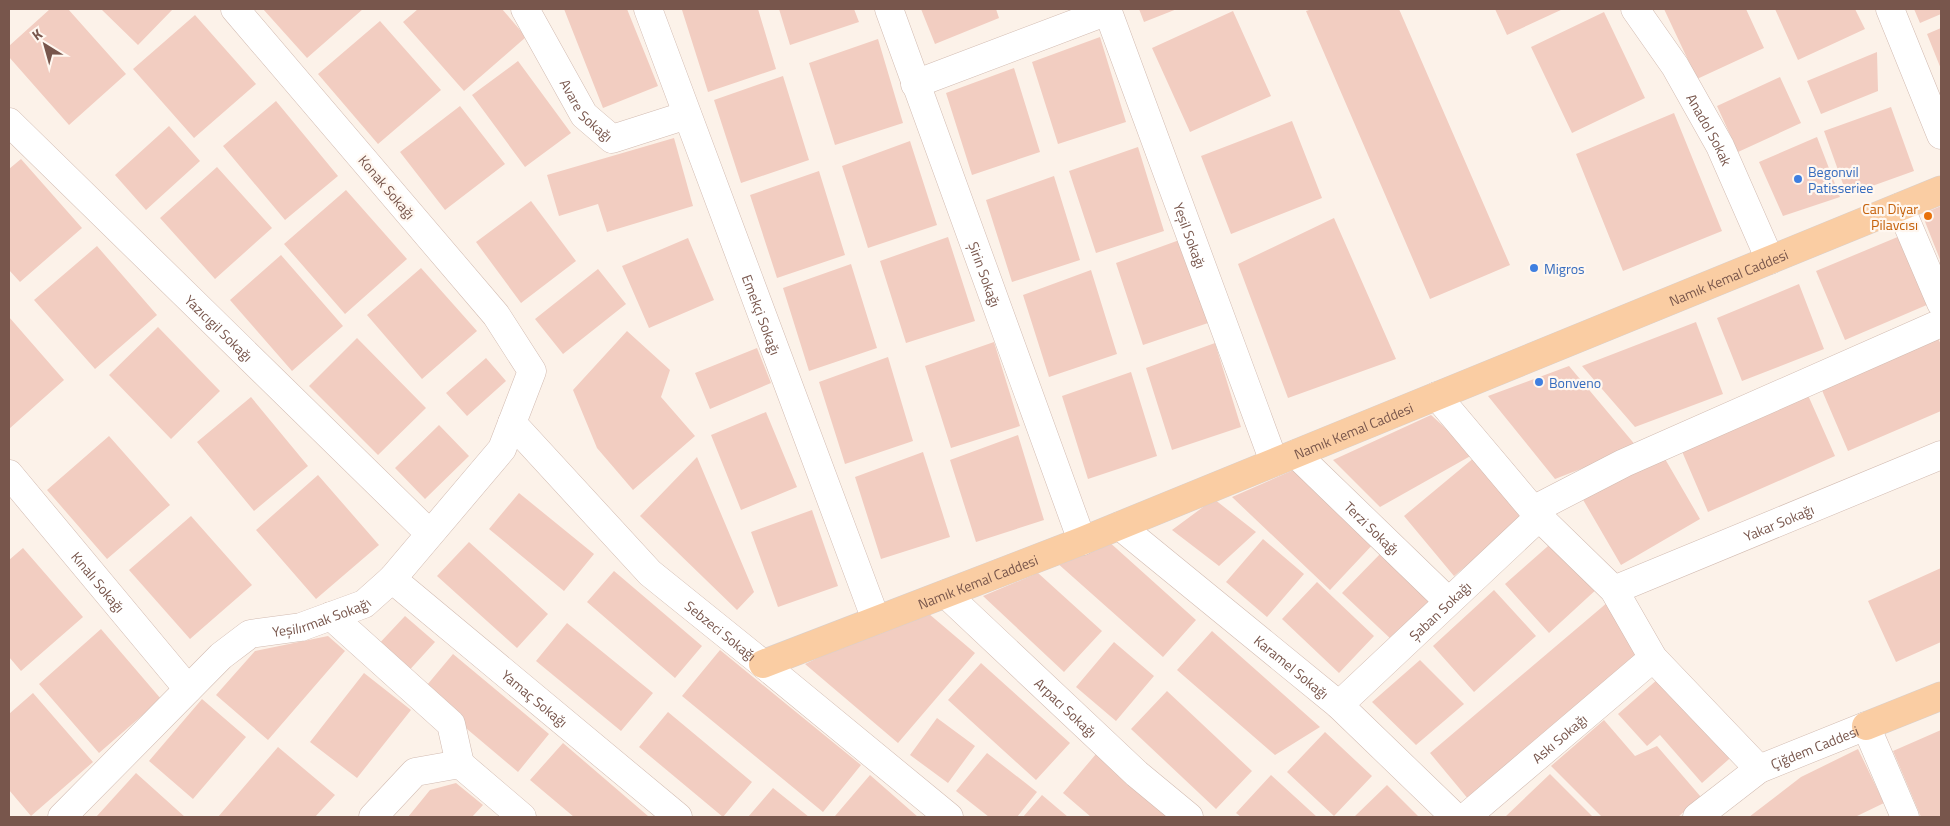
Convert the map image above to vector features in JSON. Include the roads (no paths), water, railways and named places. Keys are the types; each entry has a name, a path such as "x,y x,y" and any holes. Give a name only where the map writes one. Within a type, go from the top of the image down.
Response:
{"main road":[{"name":"Namık Kemal Caddesi","path":"763,664 1120,526 1941,190"},
{"name":"Çiğdem Caddesi","path":"1866,726 1941,696"}],"street":[{"name":"Konak Sokağı","path":"235,9 496,315 532,371"},
{"name":"Avare Sokağı","path":"525,9 584,115 612,139 687,116"},
{"name":"Emekçi Sokağı","path":"648,9 876,620"},
{"name":"Şirin Sokağı","path":"889,9 1082,541"},
{"name":"Anadol Sokak","path":"1635,9 1675,66 1720,146 1770,260"},
{"path":"1890,9 1941,135"},
{"path":"915,84 1108,10"},
{"name":"Yeşil Sokağı","path":"1108,10 1285,458"},
{"name":"Yazıcıgil Sokağı","path":"9,122 428,534"},
{"path":"1900,207 1941,302"},
{"name":"Şaban Sokağı","path":"1339,705 1448,602 1536,513 1624,463 1941,322"},
{"name":"Yeşilırmak Sokağı","path":"62,817 221,656 250,634 301,627 364,604 392,579 428,534 502,450 532,371"},
{"path":"1437,396 1536,513 1614,590 1653,658 1759,769"},
{"name":"Sebzeci Sokağı","path":"512,423 650,573 948,817"},
{"name":"Yakar Sokağı","path":"1614,590 1941,455"},
{"name":"Terzi Sokağı","path":"1285,458 1448,602"},
{"name":"Kınalı Sokağı","path":"9,474 188,689"},
{"name":"Karamel Sokağı","path":"1120,526 1339,705 1455,817"},
{"name":"Yamaç Sokağı","path":"392,579 678,817"},
{"name":"Arpacı Sokağı","path":"946,594 1137,774 1189,817"},
{"path":"331,616 451,724 460,764 522,817"},
{"path":"347,646 428,715"},
{"name":"Askı Sokağı","path":"1466,817 1653,658"},
{"path":"1866,726 1905,817"},
{"name":"Çiğdem Caddesi","path":"1698,817 1759,769 1866,726"},
{"path":"373,817 415,772 460,764"}],"place":[{"name":"Begonvil Patisseriee","path":"1798,179"},
{"name":"Can Diyar Pilavcısı","path":"1928,216"},
{"name":"Migros","path":"1534,268"},
{"name":"Bonveno","path":"1539,382"}]}
